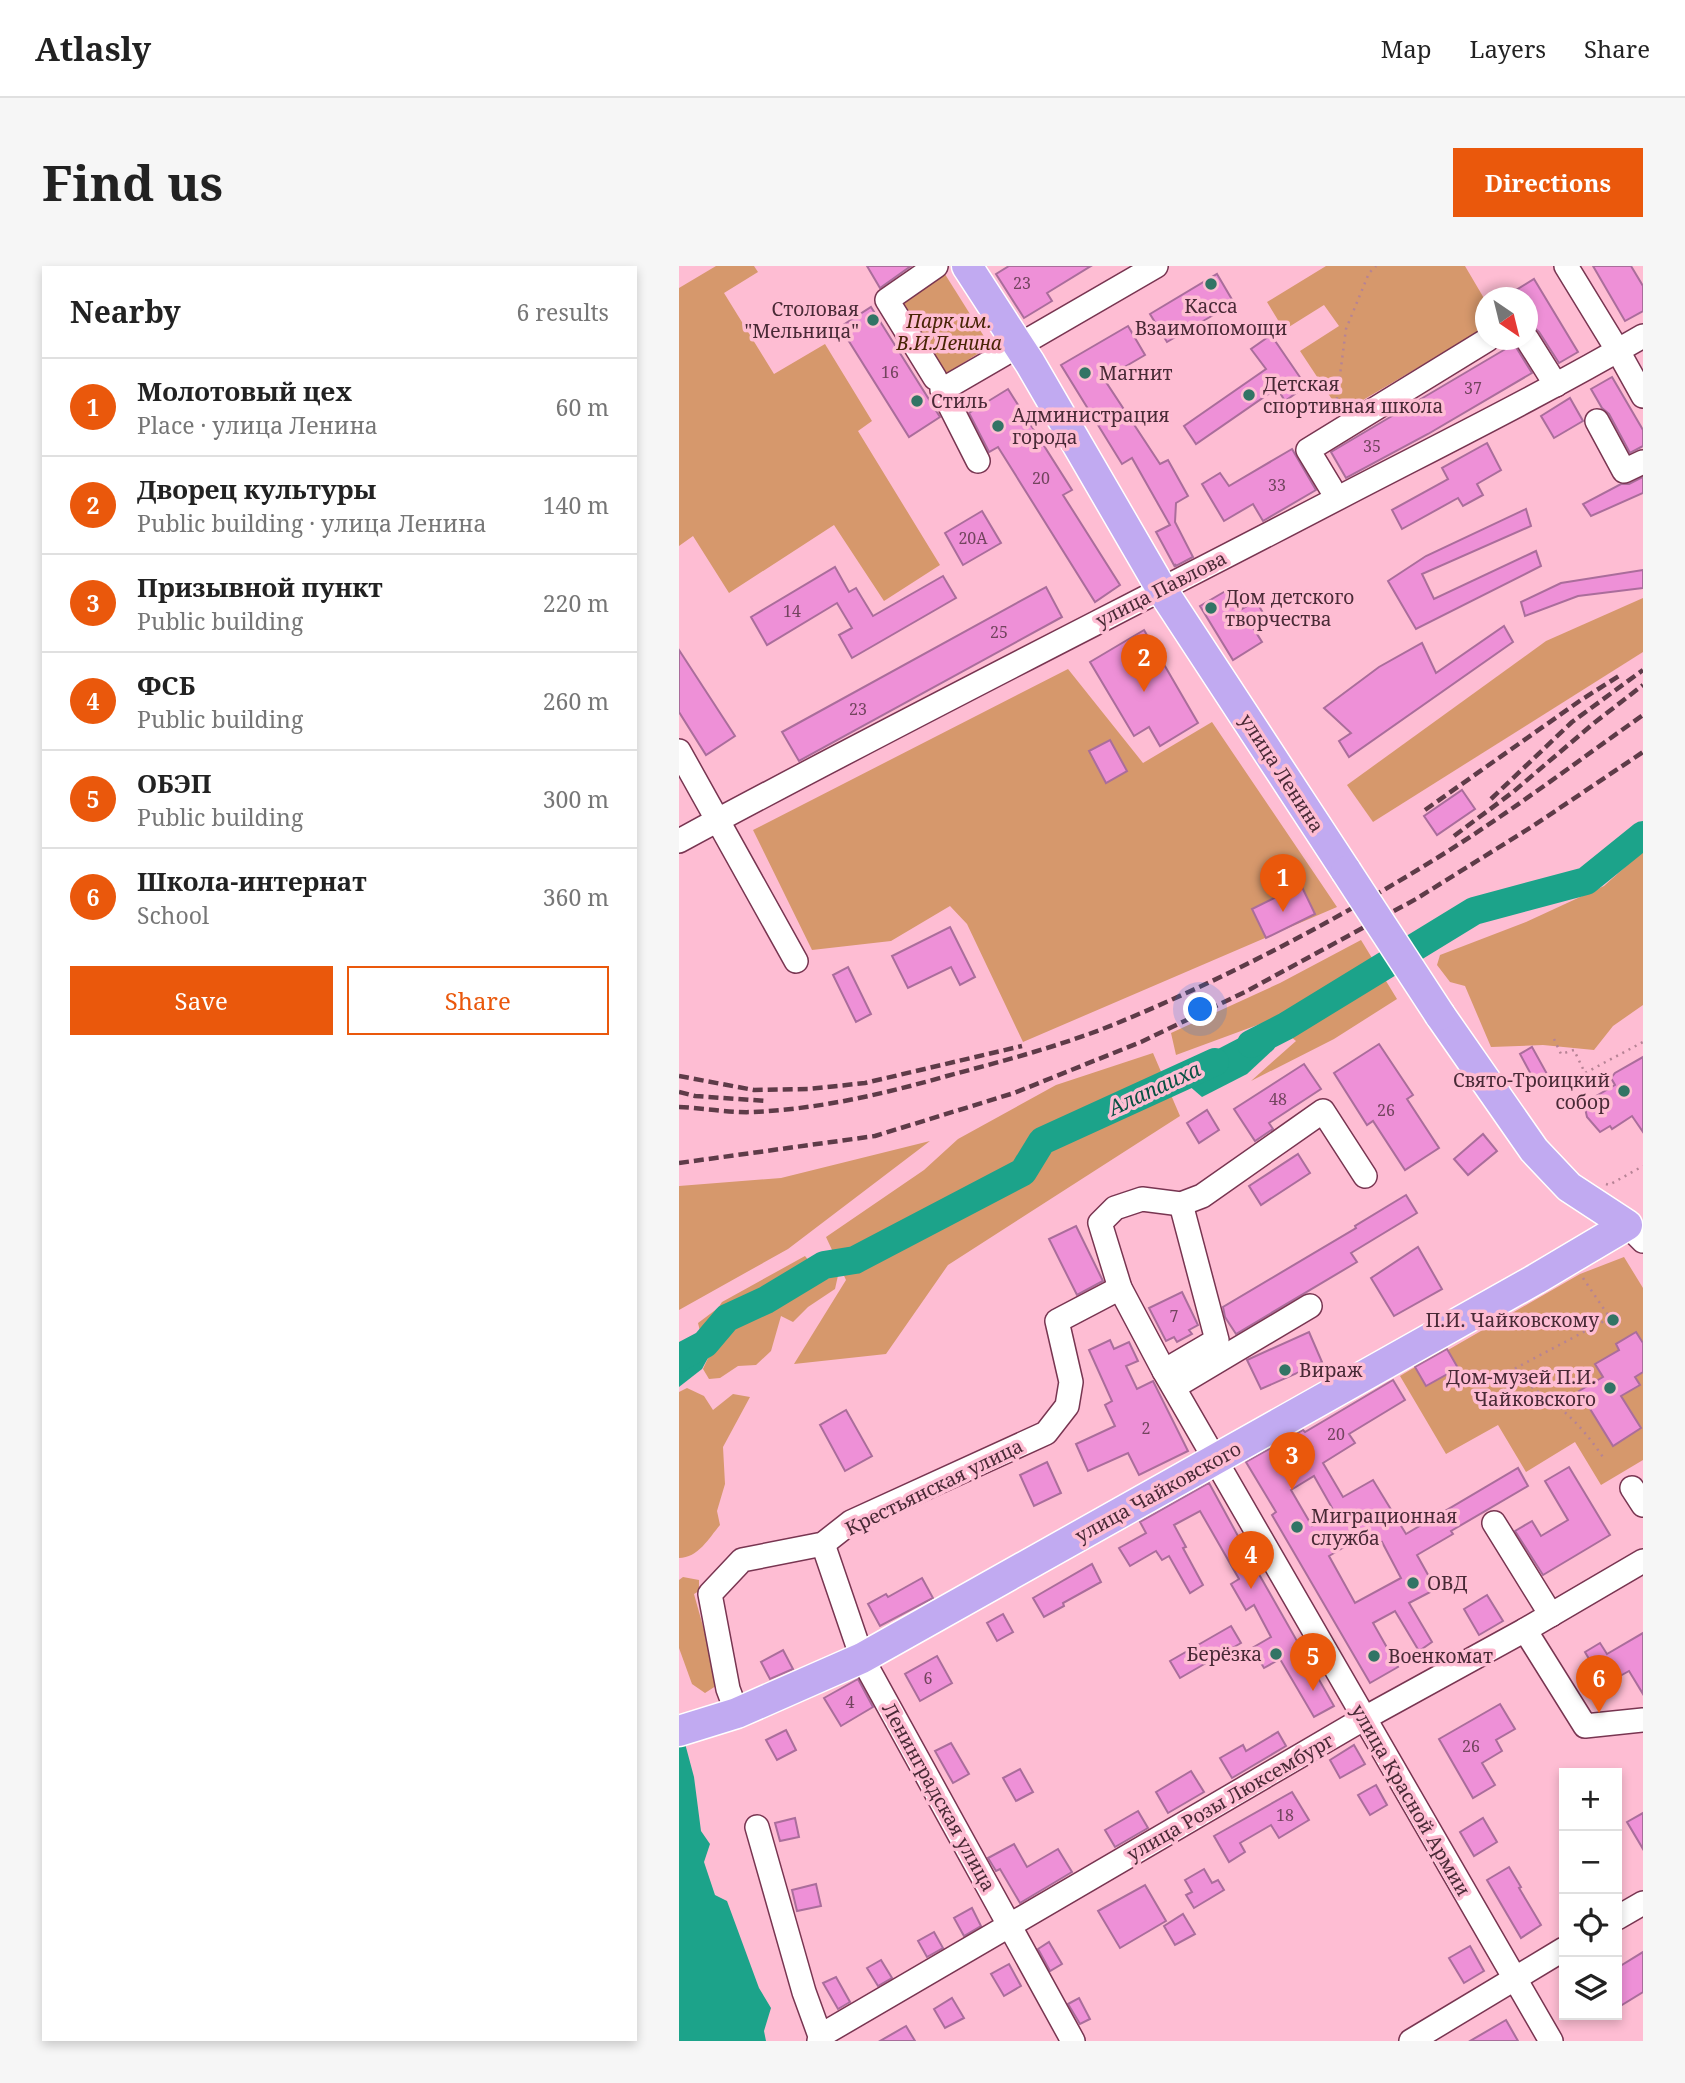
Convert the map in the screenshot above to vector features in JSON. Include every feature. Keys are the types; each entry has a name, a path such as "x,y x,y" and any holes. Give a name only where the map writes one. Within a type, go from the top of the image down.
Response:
{"main road":[{"name":"улица Ленина","path":"967,266 1019,346 1162,590 1440,1015 1534,1150 1569,1187 1635,1233"},
{"path":"1536,1279 1567,1250 1585,1221 1582,1207 1569,1187"},
{"name":"улица Чайковского","path":"679,1731 727,1716 862,1658 1536,1279 1575,1266 1635,1233"}],"street":[{"path":"935,378 887,300 936,266"},
{"path":"978,461 942,390 1156,266"},
{"path":"1566,266 1643,396"},
{"name":"улица Павлова","path":"679,841 1556,385 1643,336"},
{"path":"1331,488 1308,450 1475,347"},
{"path":"1535,350 1556,385"},
{"path":"1597,421 1624,471 1643,462"},
{"path":"679,751 796,961"},
{"path":"1169,1379 1217,1340 1181,1204 1202,1196 1323,1111 1365,1176"},
{"name":"улица Красной Армии","path":"1181,1204 1142,1199 1115,1208 1100,1223 1120,1288 1363,1719 1551,2041"},
{"name":"Крестьянская улица","path":"727,1716 728,1689 710,1594 742,1560 823,1544 851,1522 1046,1433 1067,1406 1071,1382 1057,1321 1120,1288"},
{"path":"1169,1379 1310,1306"},
{"path":"1494,1523 1551,1615"},
{"name":"Ленинградская улица","path":"823,1544 862,1658 1073,2041"},
{"name":"улица Розы Люксембург","path":"820,2039 1363,1719 1525,1630 1643,1561"},
{"path":"1525,1630 1585,1727 1643,1720"},
{"path":"757,1827 820,2039"},
{"path":"1622,1915 1643,1903"},
{"path":"1411,2041 1559,1952"}],"path":[{"path":"1335,414 1346,329 1369,274 1376,266"},
{"path":"1554,1039 1561,1054 1574,1050 1585,1073 1643,1042"},
{"path":"1575,1266 1610,1318 1514,1370 1526,1385 1585,1430 1605,1460"}],"green space":[{"path":"716,266 754,266 758,272 724,293 774,374 825,344 872,421 858,431 940,565 884,601 834,525 729,593 693,536 679,546 679,288"},
{"path":"1326,266 1465,266 1477,287 1475,287 1475,334 1341,413 1300,351 1339,326 1324,305 1284,330 1267,302"},
{"name":"Парк им. В.И.Ленина","path":"943,271 990,346 944,375 897,298"},
{"path":"1643,598 1643,652 1373,822 1347,785 1546,641"},
{"path":"1068,669 1143,763 1212,722 1337,907 1023,1042 967,924 950,906 891,941 812,950 753,830"},
{"path":"1643,851 1643,1005 1613,1026 1594,1050 1543,1045 1491,1047 1465,986 1450,982 1437,965 1440,955 1526,922 1604,886"},
{"path":"1361,940 1397,999 1334,1039 1251,1081 1296,1041 1271,1020 1176,1055 1171,1033 1280,983"},
{"path":"1153,1053 1180,1116 948,1265 886,1354 794,1364 846,1280 826,1237 924,1170 958,1139 1056,1085"},
{"path":"930,1141 788,1249 679,1310 679,1186 781,1178"},
{"path":"805,1256 810,1262 726,1310 701,1335 698,1323 722,1302"},
{"path":"1624,1257 1643,1288 1643,1460 1601,1485 1575,1442 1526,1472 1498,1425 1446,1454 1400,1376 1415,1367 1410,1358 1442,1340 1448,1350 1580,1274"},
{"path":"829,1266 839,1271 835,1289 808,1307 793,1322 781,1316 771,1351 756,1365 738,1366 720,1378 709,1379 703,1369 709,1356 721,1343 731,1321 742,1320 795,1289 802,1294 814,1276"},
{"path":"687,1388 704,1396 713,1410 733,1394 750,1397 723,1447 725,1484 717,1511 720,1525 697,1551 679,1558 679,1392"},
{"path":"683,1577 699,1580 699,1591 694,1594 719,1684 705,1693 692,1684 679,1648 679,1580"}],"shaded area":[{"path":"1286,1026 1274,1049 1247,1074 1202,1097 1180,1078 1185,1066 1243,1036"},
{"path":"696,1335 705,1344 709,1356 702,1369 679,1387 679,1347"},
{"path":"679,1721 694,1777 701,1831 710,1844 704,1862 715,1895 727,1901 759,1988 771,2008 764,2031 766,2041 679,2041"}],"building":[{"path":"867,266 911,266 880,288"},
{"path":"1009,266 1091,266 1047,293 1052,301 1024,318 996,274"},
{"path":"1593,266 1631,266 1643,286 1643,311 1625,321"},
{"path":"1217,274 1234,303 1167,342 1150,314"},
{"path":"1534,279 1578,352 1559,363 1538,331 1538,287 1521,287"},
{"path":"871,307 940,417 909,437 840,327"},
{"path":"1128,326 1145,355 1104,379 1160,464 1168,460 1188,496 1176,503 1175,522 1193,557 1176,566 1175,564 1175,567 1156,532 1170,525 1132,458 1122,464 1061,365"},
{"name":"Детская спортивная школа","path":"1271,335 1306,386 1285,401 1277,388 1196,444 1184,426 1266,369 1251,349"},
{"path":"1504,350 1518,350 1532,373 1346,478 1331,452"},
{"path":"1612,377 1643,430 1643,446 1630,453 1609,414 1602,408 1591,389"},
{"path":"1008,389 1072,490 1063,495 1120,585 1095,602 998,447 989,452 969,413"},
{"path":"1570,398 1583,421 1554,438 1541,416"},
{"path":"1487,443 1501,470 1477,484 1483,495 1463,506 1458,498 1402,529 1392,510 1448,479 1442,468"},
{"path":"1292,449 1316,490 1263,521 1253,504 1224,521 1202,484 1220,473 1229,486"},
{"path":"1643,477 1643,493 1591,516 1583,504 1621,484 1629,484"},
{"path":"1526,509 1531,526 1422,574 1434,599 1536,551 1541,566 1416,629 1388,581 1426,556"},
{"path":"982,511 1001,543 963,565 945,533"},
{"path":"835,567 849,592 856,588 873,616 943,576 956,598 852,658 839,635 852,628 837,603 767,645 751,617"},
{"path":"1643,570 1643,588 1578,596 1525,616 1521,602 1561,583"},
{"path":"1046,587 1062,617 799,761 782,732"},
{"path":"1229,589 1242,609 1256,601 1266,618 1252,626 1262,642 1233,660 1200,606"},
{"path":"1504,626 1513,642 1349,757 1339,741 1351,733 1324,708 1379,667 1422,643 1436,673"},
{"path":"1144,630 1198,723 1160,746 1149,727 1134,736 1090,662"},
{"path":"679,650 735,736 706,755 679,712"},
{"path":"1110,740 1127,771 1106,783 1089,751"},
{"path":"1462,790 1475,809 1437,835 1424,816"},
{"path":"1301,885 1315,914 1266,938 1252,909"},
{"path":"950,927 975,977 960,985 951,967 908,988 892,956"},
{"path":"848,967 871,1014 856,1022 833,975"},
{"path":"1379,1044 1413,1095 1407,1099 1439,1148 1405,1170 1373,1121 1367,1125 1334,1073"},
{"path":"1532,1047 1547,1074 1534,1080 1520,1054"},
{"name":"Свято-Троицкий собор","path":"1643,1057 1643,1132 1632,1116 1612,1129 1610,1126 1600,1132 1587,1117 1585,1108 1595,1102 1593,1098 1615,1085 1611,1078 1615,1073"},
{"path":"1304,1064 1321,1089 1269,1123 1273,1129 1255,1141 1234,1109"},
{"path":"1207,1110 1219,1130 1199,1143 1187,1123"},
{"path":"1483,1134 1497,1151 1468,1175 1454,1159"},
{"path":"1298,1154 1310,1173 1261,1205 1249,1186"},
{"path":"1406,1195 1417,1213 1351,1253 1357,1262 1236,1334 1225,1317 1223,1307"},
{"path":"1076,1226 1103,1281 1077,1295 1049,1239"},
{"path":"1418,1247 1442,1289 1394,1316 1371,1278"},
{"path":"1182,1292 1198,1325 1189,1330 1192,1334 1177,1342 1174,1337 1166,1341 1149,1308"},
{"path":"1309,1332 1322,1362 1261,1389 1247,1360"},
{"name":"Дом-музей П.И. Чайковского","path":"1636,1332 1643,1343 1643,1372 1635,1377 1640,1385 1621,1396 1641,1428 1613,1446 1579,1391 1603,1377 1595,1364 1619,1350 1616,1344"},
{"path":"1110,1340 1114,1349 1129,1342 1138,1361 1126,1366 1137,1389 1153,1381 1188,1451 1139,1475 1128,1453 1088,1471 1076,1444 1115,1426 1105,1405 1112,1401 1089,1350"},
{"path":"1447,1349 1458,1368 1426,1386 1415,1367"},
{"path":"1393,1380 1405,1400 1349,1434 1355,1443 1323,1463 1343,1497 1373,1480 1406,1534 1518,1468 1528,1486 1451,1531 1453,1534 1417,1555 1436,1589 1409,1603 1432,1642 1419,1651 1395,1611 1373,1623 1398,1667 1370,1683 1272,1515 1276,1512 1246,1462 1303,1430 1305,1432","holes":["1314,1476 1335,1513 1312,1526 1291,1490","1368,1533 1376,1546 1382,1542 1401,1578 1355,1603 1329,1556"]},
{"path":"846,1410 872,1456 845,1471 820,1425"},
{"path":"1047,1462 1061,1493 1034,1506 1020,1475"},
{"path":"1569,1467 1610,1535 1543,1575 1515,1531 1532,1521 1541,1536 1568,1520 1545,1481"},
{"path":"1209,1483 1334,1706 1314,1717 1280,1659 1264,1668 1252,1648 1271,1637 1254,1605 1246,1610 1231,1584 1239,1579 1200,1511 1174,1525 1203,1585 1190,1593 1169,1556 1162,1560 1156,1551 1130,1566 1119,1548 1146,1533 1140,1522"},
{"path":"1092,1564 1101,1582 1044,1617 1033,1598"},
{"path":"922,1578 933,1598 880,1626 868,1604 886,1594 888,1597"},
{"path":"1487,1595 1503,1621 1479,1635 1464,1609"},
{"path":"1003,1614 1013,1632 997,1641 987,1623"},
{"path":"1231,1626 1241,1643 1180,1678 1170,1661"},
{"path":"1643,1633 1643,1694 1629,1671 1604,1685 1585,1652 1600,1643 1607,1654"},
{"path":"783,1650 793,1669 770,1679 761,1662"},
{"path":"937,1656 952,1683 920,1701 905,1674"},
{"path":"858,1679 873,1707 841,1726 824,1698"},
{"path":"1500,1704 1515,1729 1496,1740 1502,1751 1482,1763 1495,1785 1473,1798 1439,1739"},
{"path":"786,1730 796,1750 777,1760 766,1740"},
{"path":"1278,1732 1286,1746 1232,1778 1220,1758 1243,1745 1246,1751"},
{"path":"951,1743 969,1774 953,1783 935,1751"},
{"path":"1354,1745 1365,1764 1340,1778 1330,1760"},
{"path":"1020,1769 1033,1792 1016,1801 1003,1778"},
{"path":"1191,1771 1204,1792 1168,1813 1156,1792"},
{"path":"1376,1785 1387,1805 1370,1815 1358,1795"},
{"path":"1292,1792 1309,1820 1279,1838 1271,1825 1240,1843 1245,1852 1229,1862 1214,1836"},
{"path":"1138,1811 1148,1828 1115,1847 1105,1830"},
{"path":"1643,1813 1643,1849 1627,1822"},
{"path":"795,1818 799,1837 780,1841 775,1823"},
{"path":"1483,1818 1497,1842 1474,1856 1460,1832"},
{"path":"1014,1844 1027,1867 1058,1849 1072,1872 1020,1903 1000,1869 996,1871 988,1858"},
{"path":"1509,1867 1541,1925 1521,1938 1487,1880"},
{"path":"1204,1869 1212,1883 1218,1880 1224,1890 1194,1908 1186,1895 1192,1892 1185,1880"},
{"path":"816,1884 821,1906 797,1911 792,1890"},
{"path":"1145,1885 1166,1921 1120,1948 1098,1911"},
{"path":"972,1908 981,1926 964,1936 954,1918"},
{"path":"1183,1914 1195,1934 1175,1945 1164,1926"},
{"path":"934,1932 943,1948 927,1957 918,1941"},
{"path":"1049,1942 1062,1964 1050,1971 1038,1949"},
{"path":"1470,1946 1484,1971 1464,1983 1449,1958"},
{"path":"1643,1952 1643,1992 1622,2005 1622,1965"},
{"path":"881,1960 892,1978 878,1986 867,1968"},
{"path":"1009,1964 1021,1986 1004,1996 991,1974"},
{"path":"836,1977 850,2002 838,2009 823,1983"},
{"path":"952,1998 964,2018 945,2028 934,2009"},
{"path":"1079,1998 1090,2019 1080,2024 1068,2004"},
{"path":"1506,2020 1518,2041 1470,2041"},
{"path":"906,2026 915,2041 880,2041"}],"waterway":[{"name":"Алапаиха","path":"1251,1044 1286,1026 1474,911 1586,881 1643,835"},
{"name":"Алапаиха","path":"679,1358 705,1344 727,1318 766,1300 824,1265 855,1260 1023,1172 1042,1141 1215,1062"}],"railway":[{"path":"1491,799 1572,722 1643,670"},
{"path":"1425,810 1622,674"},
{"path":"1454,836 1513,792 1643,685"},
{"path":"679,1107 753,1112 803,1108 851,1100 1011,1059 1115,1024 1239,968 1398,881 1490,824 1643,715"},
{"path":"679,1163 875,1136 1014,1093 1141,1042 1245,992 1416,899 1533,826 1643,752"},
{"path":"679,1076 754,1090 809,1089 865,1083 1022,1046"},
{"path":"679,1092 695,1096 766,1101"}],"place":[{"name":"Касса Взаимопомощи","path":"1211,284"},
{"name":"Столовая \"Мельница\"","path":"873,320"},
{"name":"Магнит","path":"1085,373"},
{"name":"Детская спортивная школа","path":"1249,395"},
{"name":"Стиль","path":"917,401"},
{"name":"Администрация города","path":"998,426"},
{"name":"Дом детского творчества","path":"1211,608"},
{"name":"Дворец культуры","path":"1144,692"},
{"name":"Молотовый цех","path":"1283,912"},
{"name":"Свято-Троицкий собор","path":"1624,1091"},
{"name":"П.И. Чайковскому","path":"1613,1320"},
{"name":"Вираж","path":"1285,1370"},
{"name":"Дом-музей П.И. Чайковского","path":"1610,1388"},
{"name":"Призывной пункт","path":"1292,1490"},
{"name":"Миграционная служба","path":"1297,1527"},
{"name":"ОВД","path":"1413,1583"},
{"name":"ФСБ","path":"1251,1589"},
{"name":"Берёзка","path":"1276,1654"},
{"name":"Военкомат","path":"1374,1656"},
{"name":"ОБЭП","path":"1313,1691"},
{"name":"Школа-интернат","path":"1599,1713"}]}
